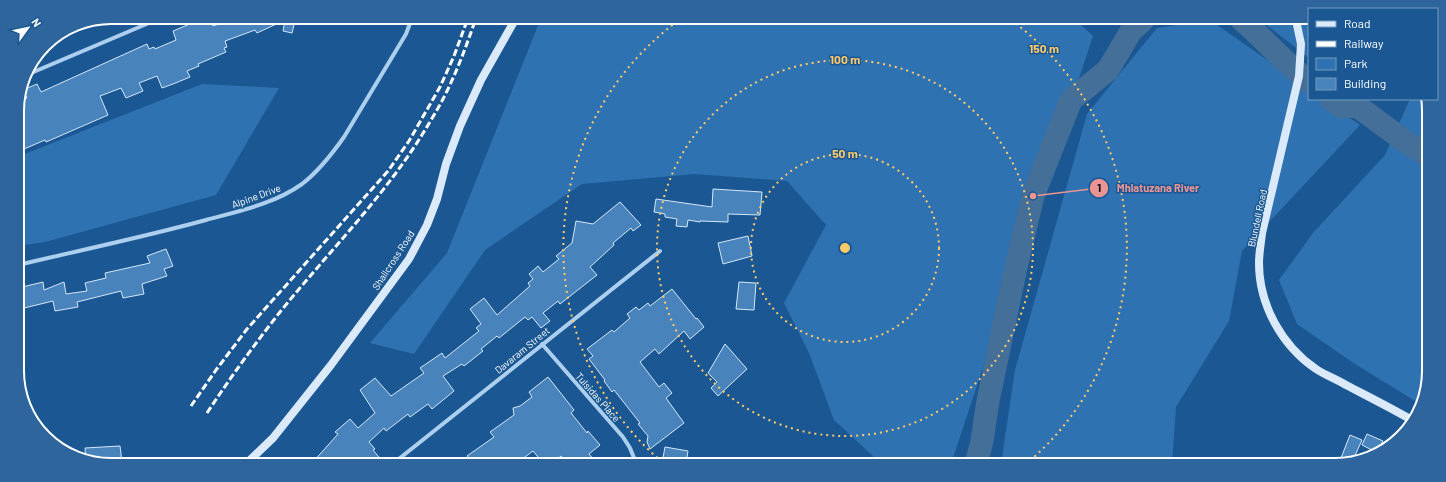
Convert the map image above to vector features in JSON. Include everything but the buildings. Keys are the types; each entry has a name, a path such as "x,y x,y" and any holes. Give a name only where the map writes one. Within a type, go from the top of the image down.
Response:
{"street":[{"path":"33,72 146,24"},
{"name":"Alpine Drive","path":"24,264 174,229 234,213 282,196 302,184 320,168 335,151 406,34 410,24"},
{"name":"Shallcross Road","path":"252,458 273,438 331,365 409,259 427,225 435,205 446,164 460,126 481,80 513,24"},
{"name":"Blundell Road","path":"1297,24 1301,44 1299,76 1262,233 1259,264 1261,282 1269,314 1278,330 1291,347 1316,369 1408,418"},
{"name":"Davaram Street","path":"400,458 660,251"},
{"name":"Tulsidas Place","path":"542,344 622,437 630,448 634,458"}],"green space":[{"path":"539,24 1080,24 1093,36 953,458 874,458 834,420 809,353 784,303 826,225 787,181 695,174 582,184 485,250 414,354 370,343 447,253"},
{"path":"1184,24 1216,24 1308,88 1308,100 1324,100 1360,125 1242,251 1229,321 1176,407 1172,458 1002,458 1015,370 1087,114 1157,28"},
{"path":"1265,24 1308,24 1308,57"},
{"path":"202,84 279,88 216,195 45,242 24,245 24,154"},
{"path":"1410,100 1421,100 1422,371 1419,394 1416,402 1355,364 1297,324 1279,280 1313,233 1385,155"}],"waterway":[{"path":"1123,24 1131,31"},
{"path":"978,458 1016,267 1033,196 1071,100 1108,70 1131,31 1139,24"},
{"path":"1247,24 1308,81"},
{"path":"1332,100 1342,107 1357,106 1422,152"}],"railway":[{"path":"191,406 247,329 388,171 409,141 440,87 454,56 466,24"},
{"path":"207,413 233,374 270,324 379,195 415,146 451,83 474,24"}],"place":[{"name":"Mhlatuzana River","path":"1033,196"}]}
